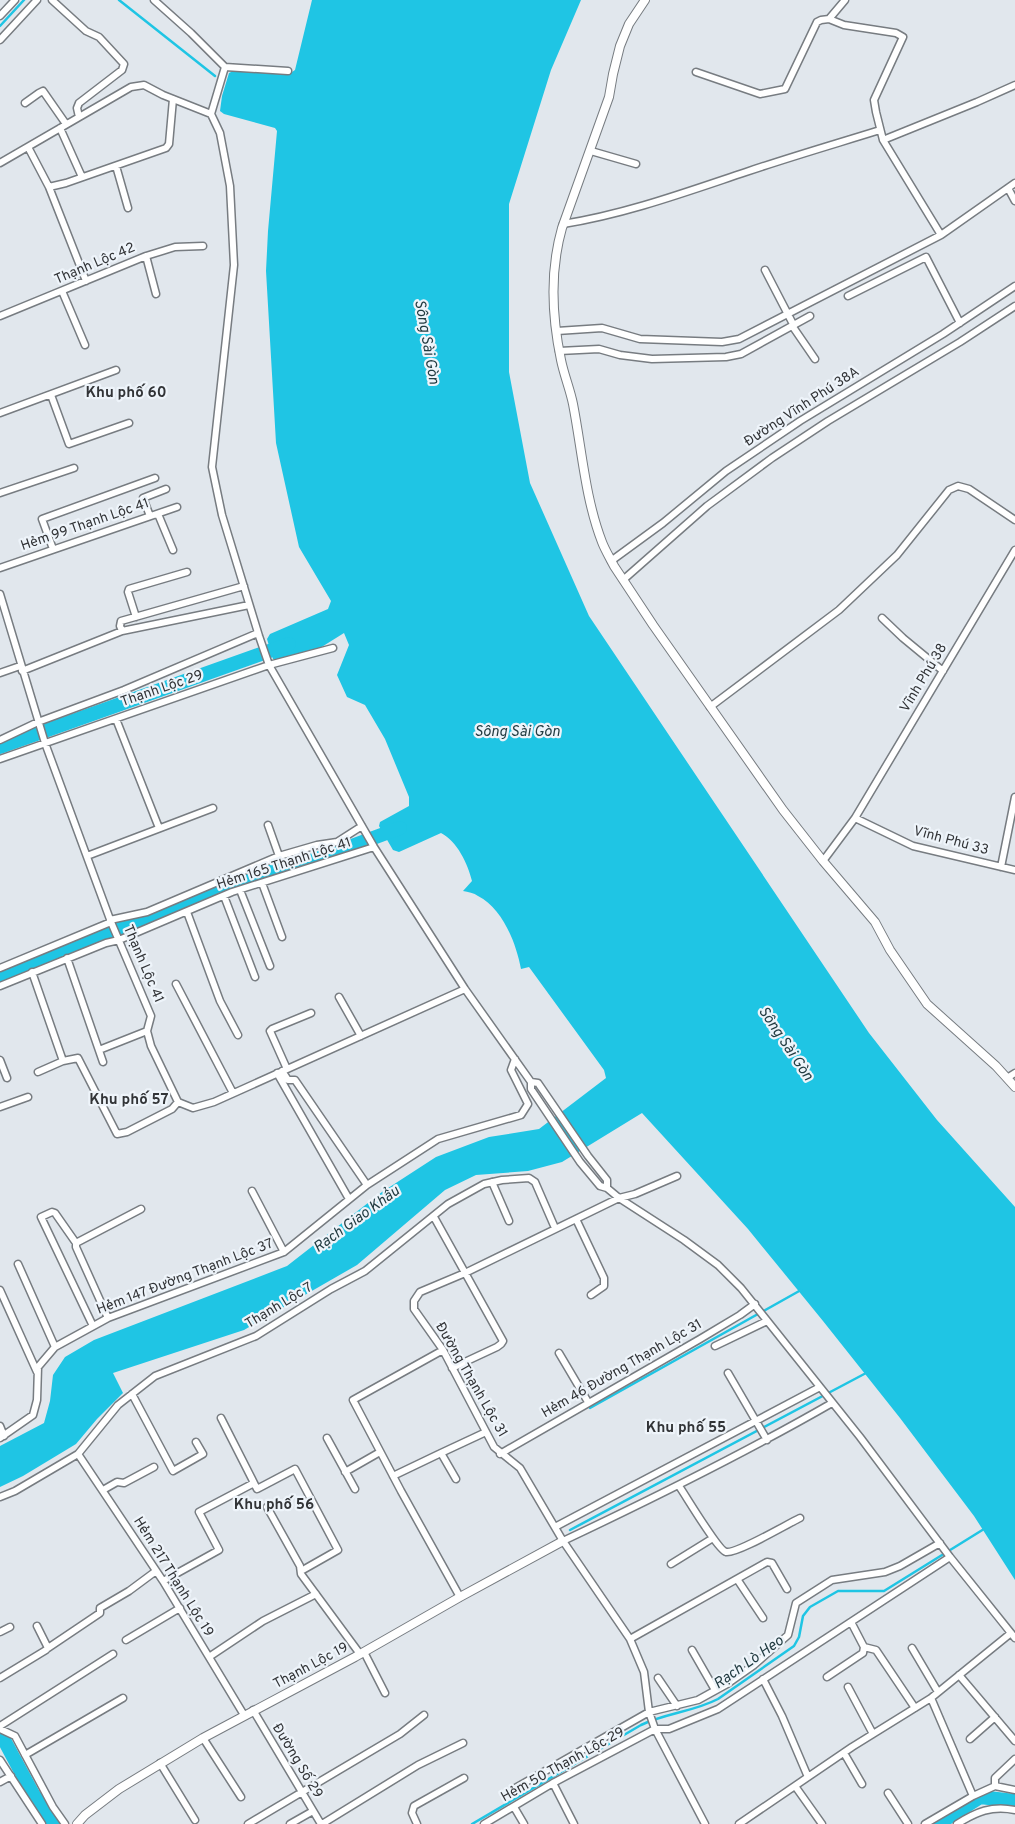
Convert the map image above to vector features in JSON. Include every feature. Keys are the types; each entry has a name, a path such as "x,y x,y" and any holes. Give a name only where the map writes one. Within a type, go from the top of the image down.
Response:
{"street":[{"path":"0,16 15,0"},
{"path":"0,40 37,0"},
{"path":"52,0 86,31 99,37 124,64 122,70 79,103 77,108 80,117"},
{"path":"154,0 225,66 288,71"},
{"path":"645,0 629,24 620,46 609,97 563,224 556,248 554,269 556,331 559,351 572,403 589,498 602,543 611,561 710,707 783,810 875,922 890,950 927,1004 996,1066 1015,1087"},
{"path":"830,20 845,0"},
{"path":"696,72 760,94 785,89 817,22 821,20 830,20 844,25 896,34 903,37 874,100 883,140 941,235"},
{"path":"225,66 211,114 220,133 230,186 234,265 212,467 222,515 270,665 374,847 465,989 531,1082 531,1089 580,1162 600,1186 606,1188 684,1240 718,1265 756,1306 1013,1636 931,1698 844,1753 739,1824"},
{"path":"0,163 131,87 144,85 211,114"},
{"path":"883,140 1015,85"},
{"path":"25,103 38,92 43,92 63,126 82,177"},
{"path":"49,187 157,152 168,146 173,99"},
{"path":"563,224 599,218 666,199 880,130"},
{"path":"28,147 49,187 86,281"},
{"path":"591,151 636,164"},
{"path":"116,166 128,208"},
{"path":"556,331 602,328 640,339 722,342 739,339 941,235 1015,183"},
{"path":"1008,188 1015,201"},
{"name":"Thạnh Lộc 42","path":"0,316 146,256 175,247 203,246"},
{"path":"146,256 156,294"},
{"path":"848,296 926,257 960,323"},
{"path":"765,270 793,326 815,358"},
{"name":"Đường Vĩnh Phú 38A","path":"611,561 663,523 726,471 803,419 960,323 1015,286"},
{"path":"62,291 85,346"},
{"path":"624,580 707,506 772,458 828,421 960,342 1015,306"},
{"path":"559,351 600,349 620,355 652,359 726,357 741,354 810,316"},
{"path":"0,413 116,370"},
{"path":"51,394 69,444 129,423"},
{"path":"0,493 74,468"},
{"path":"53,549 42,519 155,478"},
{"path":"710,707 839,610 897,555 949,490 958,486 969,489 1015,520"},
{"path":"150,516 143,498 166,489"},
{"name":"Hẻm 99 Thạnh Lộc 41","path":"0,568 177,507"},
{"path":"158,514 173,550"},
{"name":"Vĩnh Phú 38","path":"823,861 855,818 1015,550"},
{"path":"136,617 128,592 129,589 187,572"},
{"path":"122,631 120,626 122,621 244,586"},
{"name":"Thạnh Lộc 41","path":"0,594 2,611 38,724 118,939 152,1016 147,1031 178,1102"},
{"path":"0,673 21,668 122,631 250,605"},
{"path":"882,618 943,671"},
{"path":"0,740 259,635"},
{"name":"Thạnh Lộc 29","path":"0,759 270,665 333,648"},
{"path":"116,718 159,828"},
{"path":"1001,867 1015,797"},
{"path":"87,856 213,808"},
{"name":"Vĩnh Phú 33","path":"855,818 913,846 1015,870"},
{"path":"268,826 279,856"},
{"path":"0,968 111,921 154,910 279,856 317,845 338,842 363,828"},
{"name":"Hẻm 165 Thạnh Lộc 41","path":"0,986 240,890 374,847"},
{"path":"262,883 282,937"},
{"path":"240,890 270,966"},
{"path":"224,896 255,977"},
{"path":"187,912 220,1001 238,1035"},
{"path":"67,958 103,1062"},
{"path":"32,972 63,1061"},
{"path":"176,984 233,1093"},
{"path":"38,1072 76,1057 80,1060 110,1124 117,1134 128,1132 172,1109 178,1102 193,1108 214,1102 465,989"},
{"path":"339,997 361,1036"},
{"path":"310,1013 270,1031 282,1071 349,1199"},
{"path":"99,1050 147,1031"},
{"name":"Hẻm 147 Đường Thạnh Lộc 37","path":"2,1437 33,1415 37,1400 38,1367 54,1347 108,1318 284,1252 367,1185 438,1139 521,1115 528,1104 512,1070 515,1059"},
{"path":"0,1060 7,1078"},
{"path":"282,1071 288,1080 295,1080 367,1185"},
{"path":"1007,1078 1015,1073"},
{"path":"531,1082 538,1083 588,1156 607,1180 606,1188"},
{"path":"0,1108 28,1097"},
{"name":"Đường Thạnh Lộc 31","path":"677,1176 635,1194 619,1198 465,1273 420,1292 414,1301 414,1309 443,1350 494,1447 500,1454 520,1468 563,1541 630,1639 644,1672 654,1727 705,1824"},
{"name":"Thạnh Lộc 7","path":"0,1497 15,1491 78,1454 118,1405 155,1376 256,1336 331,1289 366,1271 448,1204 484,1184 502,1180 529,1178 535,1182 555,1228"},
{"path":"492,1182 509,1221"},
{"path":"252,1191 284,1252"},
{"path":"76,1243 141,1209"},
{"path":"93,1326 41,1217 52,1212 55,1213 76,1243 76,1247 108,1318"},
{"path":"434,1217 503,1341 497,1347 452,1368"},
{"path":"576,1219 604,1278 604,1286 591,1295"},
{"path":"18,1264 54,1347"},
{"path":"0,1290 38,1373"},
{"name":"Hẻm 46 Đường Thạnh Lộc 31","path":"500,1454 756,1306"},
{"path":"714,1346 752,1330 765,1319"},
{"path":"443,1350 353,1400 460,1597"},
{"path":"559,1353 588,1402"},
{"path":"728,1373 768,1440"},
{"path":"555,1527 821,1389"},
{"path":"132,1394 173,1470 203,1454 196,1442"},
{"path":"563,1541 679,1486 768,1440 830,1401"},
{"path":"221,1418 257,1489 295,1469 338,1550 301,1571"},
{"path":"0,1426 2,1437"},
{"path":"393,1476 486,1432"},
{"path":"327,1438 355,1489"},
{"path":"346,1472 380,1452"},
{"path":"441,1453 456,1479"},
{"name":"Hẻm 217 Thạnh Lộc 19","path":"78,1454 104,1489 163,1581 244,1715"},
{"path":"104,1489 117,1482 124,1483 154,1467"},
{"path":"163,1581 220,1550 199,1512 254,1483"},
{"path":"679,1486 723,1551 728,1552 742,1548 800,1518"},
{"path":"267,1507 301,1571 316,1594 362,1653 385,1693"},
{"path":"671,1564 713,1538"},
{"name":"Thạnh Lộc 19","path":"77,1824 85,1815 119,1789 202,1738 362,1653 563,1541"},
{"path":"510,1791 650,1713 698,1700 754,1665 788,1635 796,1603 832,1580 885,1572 942,1546"},
{"name":"Hẻm 50 Thạnh Lộc 29","path":"484,1824 654,1727 669,1729 718,1709 950,1556"},
{"path":"630,1639 768,1562 772,1563 787,1589"},
{"path":"37,1626 48,1648 100,1613 100,1608 129,1591 156,1571"},
{"path":"737,1579 763,1618"},
{"path":"209,1657 262,1621 316,1594"},
{"path":"126,1640 180,1608"},
{"path":"827,1677 863,1653 864,1647 851,1622"},
{"path":"0,1632 10,1626"},
{"path":"864,1647 876,1650 915,1708"},
{"path":"912,1648 938,1692"},
{"path":"0,1678 46,1650"},
{"path":"692,1650 715,1690"},
{"path":"65,1824 53,1807 14,1736 0,1727 113,1654"},
{"path":"959,1675 1015,1741"},
{"path":"658,1678 677,1706"},
{"path":"763,1679 782,1716 808,1778"},
{"path":"848,1687 873,1734"},
{"path":"25,1755 123,1698"},
{"path":"931,1698 972,1796"},
{"name":"Đường Số 29","path":"252,1710 322,1824"},
{"path":"248,1824 400,1734 424,1715"},
{"path":"970,1739 995,1717"},
{"path":"202,1738 241,1797"},
{"path":"322,1824 418,1765 463,1743"},
{"path":"844,1753 862,1784"},
{"path":"996,1786 995,1778 1015,1759"},
{"path":"0,1760 42,1824"},
{"path":"160,1763 195,1820"},
{"path":"0,1782 11,1776"},
{"path":"417,1824 412,1813 414,1806 464,1778"},
{"path":"553,1783 574,1824"},
{"path":"795,1786 822,1824"},
{"path":"925,1824 972,1796 996,1786 1015,1790"},
{"path":"888,1793 908,1824"},
{"path":"514,1807 524,1824"},
{"path":"957,1824 972,1814 984,1810 997,1807 1015,1810"},
{"path":"290,1824 313,1811"}],"water":[{"name":"Sông Sài Gòn","path":"312,0 581,0 551,70 509,204 509,372 530,483 589,616 869,1033 937,1120 1015,1207 1015,1580 974,1516 823,1321 748,1229 642,1113 562,1162 528,1171 476,1175 445,1190 357,1265 244,1330 113,1373 123,1393 76,1444 23,1476 0,1487 0,1446 44,1423 50,1401 53,1375 65,1357 94,1340 287,1266 382,1192 436,1157 489,1137 539,1129 606,1078 604,1070 529,967 521,969 512,938 495,909 475,894 463,891 472,881 465,860 452,841 441,833 399,852 393,850 379,826 380,822 409,806 409,797 385,739 365,705 347,697 337,675 349,645 344,633 320,648 279,661 273,659 267,639 270,634 328,609 331,601 299,547 276,443 266,271 277,131 275,128 224,114 220,111 222,96 229,73 235,70 289,74 295,70"}],"waterway":[{"path":"0,26 24,0"},
{"path":"119,0 215,76"},
{"path":"0,747 289,644"},
{"path":"0,977 186,902 271,871 314,860 400,828"},
{"path":"590,1408 801,1290"},
{"path":"570,1530 868,1372"},
{"name":"Rạch Lò Heo","path":"472,1824 641,1725 699,1707 718,1699 794,1646 799,1637 803,1616 810,1607 838,1591 884,1591 984,1529"},
{"path":"0,1738 4,1740 33,1794 53,1824"},
{"path":"938,1824 980,1797 1015,1801"}],"district":[{"name":"Khu phố 60","path":"126,393"},
{"name":"Khu phố 57","path":"129,1100"},
{"name":"Khu phố 55","path":"686,1428"},
{"name":"Khu phố 56","path":"274,1505"}],"water label":[{"name":"Rạch Giao Khẩu","path":"357,1220"}]}
